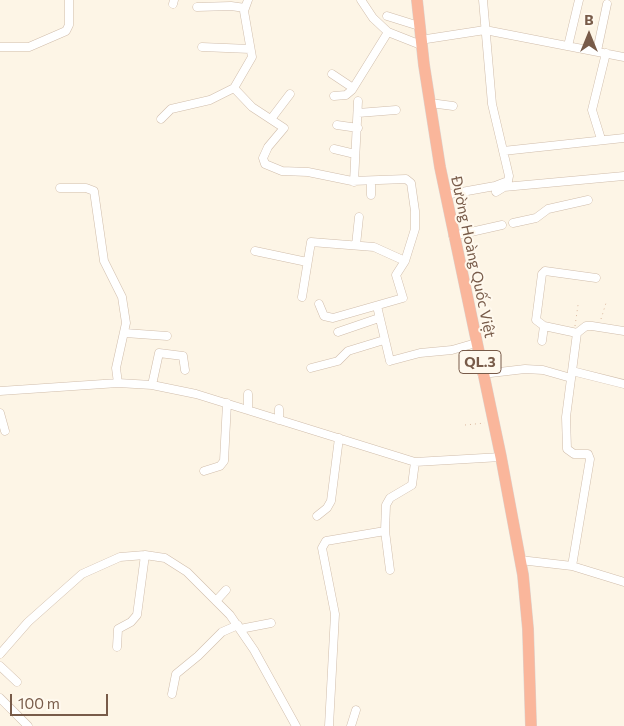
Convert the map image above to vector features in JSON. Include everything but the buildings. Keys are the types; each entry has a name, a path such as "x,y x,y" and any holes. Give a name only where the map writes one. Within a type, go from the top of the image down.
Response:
{"highway":[{"name":"Đường Hoàng Quốc Việt","path":"417,0 421,43 445,195 501,457 520,560 528,628 530,726"}],"street":[{"path":"8,57 4,47 34,46 66,31 69,26 69,0"},
{"path":"361,0 373,18 388,32 421,43 485,30 624,57"},
{"path":"445,195 494,186 508,180 509,176 492,104 483,0"},
{"path":"568,46 579,0"},
{"path":"161,119 171,109 210,100 234,88 251,59 246,4 196,7"},
{"path":"598,52 607,4"},
{"path":"387,16 419,26"},
{"path":"334,96 346,95 353,88 388,32"},
{"path":"202,47 250,49"},
{"path":"601,139 592,110 606,53"},
{"path":"332,74 353,88"},
{"path":"234,88 252,107 282,126 283,131 268,147 263,158 265,164 282,171 308,172 354,182 406,179 411,183 415,211 415,229 405,261 396,275 403,298 328,318 324,316 319,304"},
{"path":"271,118 290,94"},
{"path":"354,182 358,101"},
{"path":"430,103 453,106"},
{"path":"358,113 396,110"},
{"path":"337,126 358,128"},
{"path":"503,151 624,138"},
{"path":"334,149 355,154"},
{"path":"496,192 504,187 624,176"},
{"path":"371,182 371,195"},
{"path":"60,188 86,188 94,191 104,261 122,297 126,323 116,368 118,383"},
{"path":"513,223 536,218 548,209 588,200"},
{"path":"356,245 359,217"},
{"path":"453,236 502,225"},
{"path":"302,296 311,242 374,247 405,261"},
{"path":"256,251 307,262"},
{"path":"596,278 544,272 535,318 537,322 544,326 576,333 586,326 598,326 624,331"},
{"path":"377,306 388,359 393,362 420,353 452,350 476,343"},
{"path":"338,332 379,318"},
{"path":"542,341 544,326"},
{"path":"572,566 590,457 588,454 571,452 567,449 566,417 576,333"},
{"path":"124,334 167,336"},
{"path":"311,368 338,361 348,351 384,340"},
{"path":"152,385 159,353 183,356 185,370"},
{"path":"482,374 525,369 543,370 624,384"},
{"path":"0,391 118,383 152,385 196,394 227,403 415,462 501,457"},
{"path":"248,394 248,410"},
{"path":"204,471 220,466 224,461 227,403"},
{"path":"279,409 279,420"},
{"path":"0,412 5,431"},
{"path":"317,516 327,508 331,501 339,438"},
{"path":"390,570 386,531 387,500 412,485 415,462"},
{"path":"329,726 335,614 322,548 326,541 386,531"},
{"path":"117,647 118,629 131,622 137,615 145,555"},
{"path":"0,654 28,622 82,574 120,558 145,555 165,558 176,564 216,601 239,627 263,665 296,726"},
{"path":"520,560 572,566 624,582"},
{"path":"216,601 226,590"},
{"path":"172,694 176,674 198,656 222,632 239,627 271,623"},
{"path":"0,666 17,682"},
{"path":"0,698 28,726"},
{"path":"351,726 356,710"}],"path":[{"path":"598,326 606,303"},
{"path":"576,333 578,305"},
{"path":"465,425 493,423"}]}
